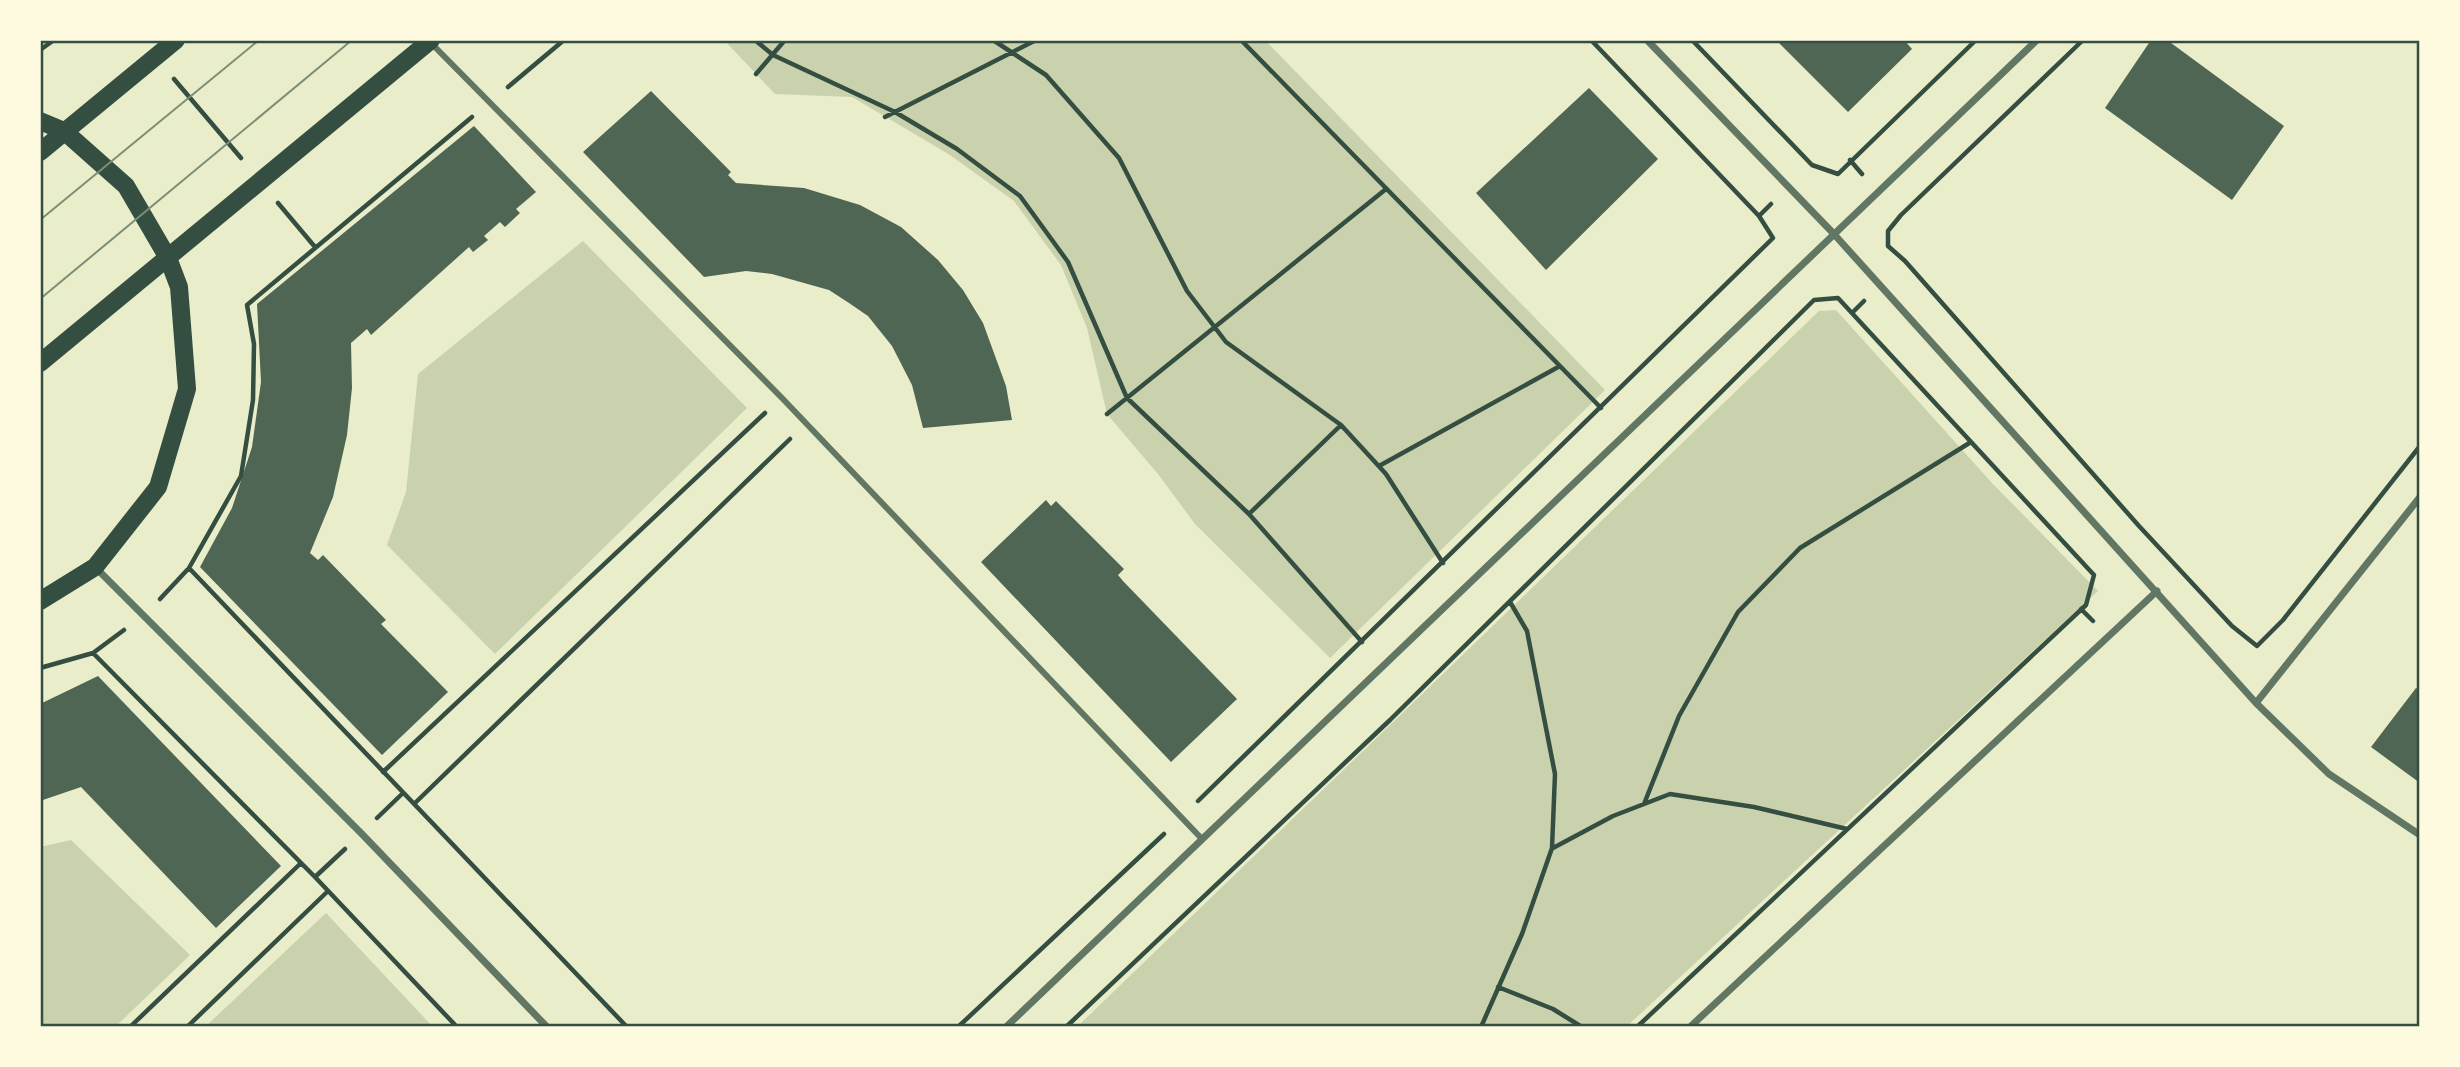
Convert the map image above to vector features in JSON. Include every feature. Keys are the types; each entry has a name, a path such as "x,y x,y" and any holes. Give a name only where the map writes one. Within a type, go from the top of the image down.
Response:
{"main road":[{"path":"40,152 176,40"},
{"path":"40,363 430,41"},
{"path":"40,121 64,131 126,186 169,258 179,287 187,389 158,487 95,567 40,601"}],"street":[{"path":"1647,40 1833,233 2256,703 2329,774 2420,835"},
{"path":"1006,1027 2037,40"},
{"path":"430,41 782,398 1202,839"},
{"path":"2256,703 2420,497"},
{"path":"95,567 361,833 547,1027"},
{"path":"1690,1027 2157,591"}],"path":[{"path":"40,50 54,40"},
{"path":"40,668 93,653 144,616 189,568 241,476 253,400 254,345 247,305 564,40"},
{"path":"755,40 773,55 895,112 957,149 1020,196 1068,261 1127,398 1249,514 1362,642"},
{"path":"756,74 785,40"},
{"path":"993,40 1046,75 1119,158 1187,290 1226,342 1341,425 1379,466 1443,563"},
{"path":"886,117 1037,40"},
{"path":"1241,40 1601,408"},
{"path":"958,1027 1182,817 1773,237 1759,215 1591,40"},
{"path":"1692,40 1812,164 1838,174 1976,40"},
{"path":"2082,40 1901,215 1888,231 1888,246 1905,261 2139,527 2231,626 2257,646 2283,620 2420,446"},
{"path":"156,57 315,247"},
{"path":"1107,414 1386,189"},
{"path":"1066,1027 1391,720 1814,300 1838,298 2094,575 2086,604 1637,1027"},
{"path":"1379,466 1560,366"},
{"path":"383,772 782,398"},
{"path":"414,804 805,424"},
{"path":"1249,514 1341,425"},
{"path":"1644,804 1679,716 1738,612 1800,548 1971,442"},
{"path":"189,568 626,1027"},
{"path":"1480,1027 1522,934 1552,848 1555,774 1527,631 1510,602"},
{"path":"93,653 301,863 457,1027"},
{"path":"1552,848 1612,816 1670,794 1754,807 1847,829"},
{"path":"130,1027 301,863"},
{"path":"187,1027 328,891"},
{"path":"1498,987 1553,1009 1582,1027"}],"green space":[{"path":"724,40 1265,40 1605,390 1330,658 1195,524 1158,474 1107,414 1087,328 1061,265 1014,201 950,155 852,97 775,94"},
{"path":"583,241 747,408 495,654 387,545 406,492 418,374"},
{"path":"1836,310 1992,483 2098,591 1626,1027 1077,1027 1819,311"},
{"path":"71,840 190,955 115,1027 40,1027 40,847"},
{"path":"326,913 433,1027 205,1027"}],"building":[{"path":"1776,40 1904,40 1912,49 1848,112"},
{"path":"2151,40 2167,40 2284,126 2232,200 2105,108"},
{"path":"1589,88 1658,159 1546,270 1476,193"},
{"path":"651,91 731,172 728,175 736,183 804,188 860,205 901,227 938,260 963,290 983,323 1006,386 1012,420 923,428 912,385 892,346 868,316 829,290 772,274 746,271 704,277 583,152"},
{"path":"474,126 536,192 516,209 520,213 505,227 500,222 484,236 488,240 473,252 469,247 371,335 367,329 351,343 352,388 347,435 333,497 310,553 318,560 323,555 386,620 381,624 448,692 382,755 200,567 232,508 252,447 261,382 257,304"},
{"path":"1046,500 1051,506 1056,501 1124,569 1118,575 1123,581 1237,699 1171,762 981,562"},
{"path":"98,676 281,866 216,928 81,787 40,801 40,704"},
{"path":"2416,688 2420,690 2420,783 2371,747"}],"tram line":[{"path":"40,220 259,40"},
{"path":"40,299 352,40"}]}
